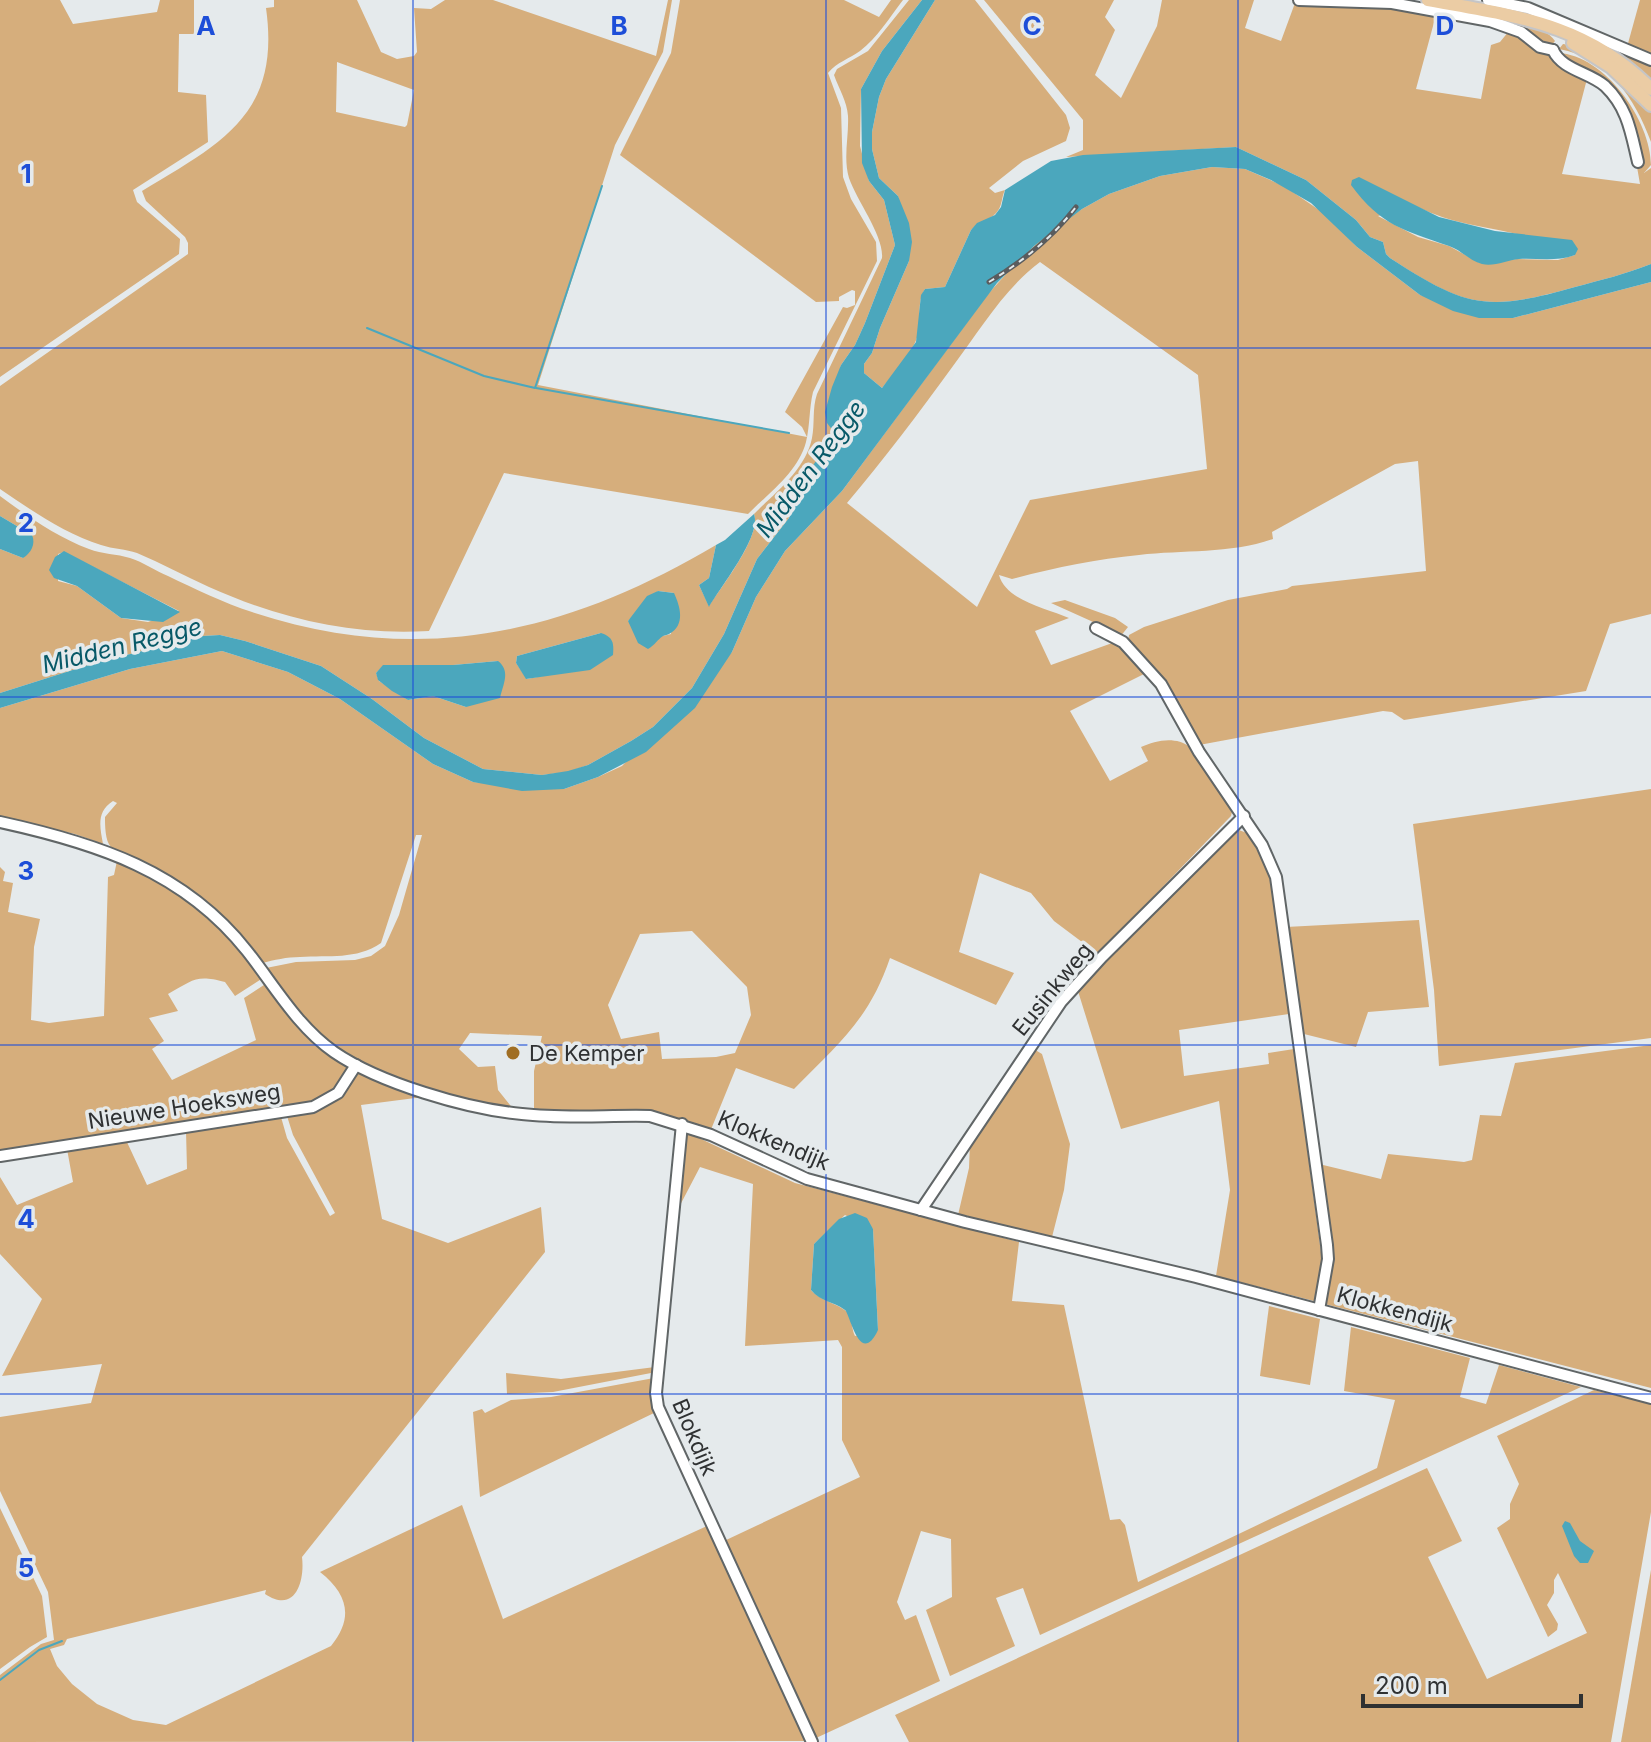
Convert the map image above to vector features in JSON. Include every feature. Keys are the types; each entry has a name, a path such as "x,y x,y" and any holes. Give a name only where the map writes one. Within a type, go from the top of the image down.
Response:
{"main road":[{"path":"1428,0 1535,20 1612,56 1651,89"},
{"path":"1563,34 1611,67 1651,105"}],"street":[{"path":"1299,0 1392,3 1478,18 1521,32 1539,46 1553,50 1561,62 1598,81 1616,99 1627,117 1638,162"},
{"path":"1488,0 1528,8 1651,60"},
{"path":"1553,50 1563,34"},
{"path":"1096,628 1123,642 1161,684 1199,752 1244,816 1272,864 1279,889 1327,1245 1328,1259 1319,1310"},
{"name":"Eusinkweg","path":"921,1210 1067,995 1244,816"},
{"name":"Klokkendijk","path":"0,822 100,848 144,868 187,893 228,929 315,1036 356,1065 408,1087 523,1115 650,1116 682,1124 807,1179 1651,1398"},
{"name":"Nieuwe Hoeksweg","path":"0,1156 313,1107 338,1093 356,1065"},
{"name":"Blokdijk","path":"682,1124 656,1393 658,1407 812,1742"}],"shaded area":[{"path":"0,0 60,0 73,24 157,12 160,0 194,0 194,34 179,34 178,92 206,95 208,142 133,190 137,202 180,239 179,254 0,377"},
{"path":"274,0 357,0 381,52 397,59 414,56 417,52 414,8 431,9 445,0 493,0 656,56 668,0 672,0 663,52 615,145 538,385 807,437 797,463 748,514 504,473 429,631 401,632 344,627 262,608 137,553 74,535 0,489 0,386 188,254 185,237 146,201 142,191 197,157 240,121 254,100 264,75 268,44 266,8 274,7","holes":["337,62 414,90 405,127 336,112"]},
{"path":"680,0 844,0 879,17 891,0 903,0 866,46 828,73 841,108 843,177 851,199 876,242 877,261 813,392 807,437 802,427 785,412 843,307 855,305 855,291 839,297 839,301 816,302 620,155 671,53"},
{"path":"909,0 922,0 882,51 861,89 860,146 869,181 884,200 895,245 865,323 841,365 827,422 840,439 837,446 808,472 789,518 757,559 724,634 692,688 653,727 588,765 568,772 542,775 483,769 424,738 321,666 220,635 203,636 98,662 0,693 0,549 23,558 32,535 0,516 0,496 43,526 77,544 135,560 252,612 314,629 375,638 434,639 492,632 548,620 604,600 716,545 709,578 699,585 709,606 747,547 755,523 754,514 789,480 809,449 817,394 882,258 875,229 849,178 846,163 847,111 834,75 837,69 868,51","holes":["64,552 179,611 148,622 121,618 77,586 58,581 58,554","658,591 674,593 671,634 663,636 628,621","601,633 558,673 527,679 516,663 517,656","498,661 466,707 433,696 408,700 379,681 376,673 384,665 453,665"]},
{"path":"935,0 975,0 1066,115 1070,128 1066,141 1023,161 989,188 995,193 1005,190 999,209 971,230 945,287 925,289 916,341 882,388 864,373 864,364 872,353 909,261 898,196 879,178 872,149 872,132 886,79"},
{"path":"984,0 1114,0 1105,17 1115,30 1095,75 1121,98 1157,26 1162,0 1254,0 1245,28 1281,41 1295,3 1331,7 1364,1 1436,15 1416,89 1481,99 1491,45 1500,42 1509,31 1551,53 1587,79 1562,174 1640,184 1637,167 1644,164 1624,104 1563,61 1558,53 1592,65 1622,93 1634,111 1649,148 1651,165 1644,173 1651,168 1651,264 1545,295 1498,302 1478,301 1459,296 1416,275 1390,258 1383,242 1370,237 1356,220 1306,180 1236,147 1066,157 1083,150 1083,120","holes":["1415,206 1528,237 1575,255 1558,260 1517,259 1480,263 1449,246 1418,237 1378,216"]},
{"path":"1640,0 1651,0 1651,58 1627,47"},
{"path":"1492,17 1535,27 1555,41 1551,46 1543,46"},
{"path":"1570,28 1651,63 1651,86"},
{"path":"1563,44 1573,46 1597,60 1651,108 1651,142 1637,110 1617,82 1592,61 1559,49"},
{"path":"1212,167 1245,169 1284,186 1325,214 1357,247 1420,295 1513,318 1651,282 1651,614 1610,624 1586,691 1404,720 1392,712 1383,711 1199,745 1160,673 1128,642 1129,635 1144,627 1228,600 1292,586 1426,571 1418,461 1395,464 1272,532 1273,539 1257,544 1107,559 1012,579 999,575 1003,584 1018,597 1069,618 1035,631 1051,665 1115,642 1146,673 1070,711 1110,781 1148,761 1141,747 1159,741 1179,741 1190,747 1200,759 1232,812 1231,816 1098,954 1054,921 1031,893 980,873 959,952 1014,973 996,1005 890,958 882,980 862,1015 794,1089 736,1068 710,1132 665,1115 534,1112 534,1071 542,1036 470,1033 459,1049 478,1067 495,1066 498,1090 514,1110 433,1092 380,1072 333,1044 305,1019 266,968 296,962 355,960 371,956 385,946 399,915 422,835 416,835 381,943 352,954 262,963 238,933 197,896 150,865 111,847 106,837 105,817 117,803 113,801 108,805 102,815 103,844 75,834 0,817 0,708 130,669 222,651 288,672 340,699 433,764 473,782 564,789 622,766 732,652 756,597 785,551 842,491 988,294 1016,263 1049,232 1082,209 1109,194 1160,176","holes":["1040,262 1198,375 1207,469 1030,500 977,607 847,503 1004,297","692,931 747,987 751,1015 735,1053 716,1057 662,1059 659,1032 621,1039 608,1005 640,934"]},
{"path":"1065,600 1115,618 1128,627 1120,637 1051,603"},
{"path":"1651,789 1651,1038 1439,1066 1434,990 1413,824"},
{"path":"1236,829 1247,833 1269,870 1289,1014 1179,1030 1184,1076 1269,1064 1268,1053 1294,1049 1322,1260 1314,1301 1216,1276 1230,1190 1219,1101 1121,1129 1077,988"},
{"path":"117,861 180,894 222,927 263,978 235,996 225,982 207,979 189,982 168,994 178,1011 149,1018 164,1041 152,1049 172,1080 256,1040 244,998 267,983 350,1067 339,1088 320,1102 0,1153 0,867 5,872 3,881 13,883 8,912 40,919 34,947 31,1020 49,1023 104,1016 108,877 114,875"},
{"path":"1419,920 1429,1007 1368,1012 1356,1047 1300,1033 1286,927"},
{"path":"1651,1045 1651,1388 1325,1304 1331,1251 1319,1164 1381,1179 1388,1154 1464,1162 1472,1160 1480,1115 1501,1116 1515,1063"},
{"path":"1032,1048 1042,1054 1070,1144 1064,1190 1052,1237 958,1215 969,1168 970,1141"},
{"path":"359,1072 423,1097 361,1105 382,1219 448,1243 541,1207 545,1252 302,1557 300,1585 291,1598 275,1599 265,1594 266,1590 67,1639 64,1645 50,1649 57,1666 72,1684 97,1704 133,1720 166,1725 331,1646 343,1626 345,1607 337,1589 320,1572 462,1505 503,1619 707,1526 808,1741 0,1742 0,1675 41,1644 54,1640 48,1592 0,1491 0,1417 91,1403 102,1364 2,1376 42,1299 0,1254 0,1177 17,1205 73,1182 67,1149 126,1140 147,1185 187,1169 186,1131 281,1117 287,1138 330,1216 335,1213 293,1135 287,1116 330,1104 345,1092"},
{"path":"684,1131 795,1183 1019,1242 1012,1301 1064,1305 1110,1520 1120,1519 1125,1525 1138,1582 1377,1468 1395,1400 1344,1391 1351,1327 1470,1358 1460,1397 1486,1404 1499,1365 1581,1387 1040,1635 1023,1588 996,1598 1015,1646 950,1676 926,1610 952,1597 951,1539 921,1531 897,1602 905,1620 916,1615 940,1681 816,1738 724,1541 860,1477 842,1440 842,1347 838,1340 745,1346 753,1184 700,1167 677,1211","holes":["845,1215 873,1229 878,1330 855,1336 847,1312 811,1290 814,1244"]},
{"path":"1269,1306 1320,1319 1310,1385 1260,1376"},
{"path":"655,1367 651,1373 553,1392 507,1394 506,1373 561,1379"},
{"path":"654,1378 654,1413 480,1497 473,1412 482,1409 485,1413 511,1400 551,1397"},
{"path":"1594,1390 1651,1404 1651,1512 1611,1742 909,1742 895,1715 1427,1468 1462,1541 1428,1557 1487,1679 1587,1633 1558,1573 1554,1580 1554,1593 1547,1605 1558,1624 1557,1630 1548,1637 1497,1528 1510,1519 1510,1504 1519,1484 1497,1436"},
{"path":"0,1508 42,1596 47,1637 0,1669"},
{"path":"1651,1570 1651,1742 1621,1742"}],"water":[{"name":"Midden Regge","path":"922,0 935,0 886,79 872,132 872,149 879,178 898,196 909,223 912,242 909,261 872,353 864,364 864,373 882,388 916,342 921,295 925,289 945,287 971,230 977,223 995,215 1001,207 1005,190 1051,161 1083,155 1236,147 1306,180 1356,220 1370,237 1383,242 1390,258 1416,275 1459,296 1478,301 1498,302 1545,295 1651,264 1651,282 1513,318 1479,318 1453,311 1420,295 1357,247 1311,203 1271,180 1245,169 1212,167 1160,176 1109,194 1082,209 1034,246 997,283 842,491 785,551 756,597 732,652 695,708 646,752 598,777 564,789 522,791 473,782 433,764 340,699 288,672 222,651 130,669 0,708 0,693 98,662 203,636 220,635 321,666 424,738 483,769 542,775 568,771 588,765 653,727 692,688 724,634 757,559 789,518 808,472 825,449 837,446 840,440 827,423 825,412 832,387 865,323 895,245 884,200 869,181 862,163 861,89 882,51"},
{"path":"1359,177 1439,217 1495,231 1572,240 1578,249 1575,255 1561,258 1482,264 1383,218 1351,185 1352,180"},
{"path":"754,514 755,523 746,548 709,607 699,585 709,578 716,545"},
{"path":"0,516 32,535 32,548 23,558 0,549"},
{"path":"64,551 180,612 163,622 121,618 77,586 54,578 49,570 55,557"},
{"path":"658,591 674,593 680,620 674,630 648,649 638,643 628,621 647,596"},
{"path":"601,633 612,641 613,655 590,670 526,679 516,663 517,656"},
{"path":"498,661 505,673 500,698 466,707 433,696 408,700 378,680 376,673 383,665 453,665"},
{"path":"855,1213 867,1218 873,1229 878,1330 866,1343 857,1336 845,1310 811,1290 814,1244 839,1219"},
{"path":"1565,1521 1570,1523 1580,1541 1594,1551 1588,1563 1580,1563 1574,1556 1562,1526"}],"waterway":[{"path":"367,328 484,376 535,388 602,186"},
{"path":"536,388 789,433"},
{"path":"0,1680 39,1650 62,1641"}],"railway":[{"path":"989,282 1036,249 1076,207"}],"place":[{"name":"De Kemper","path":"513,1053"}]}
